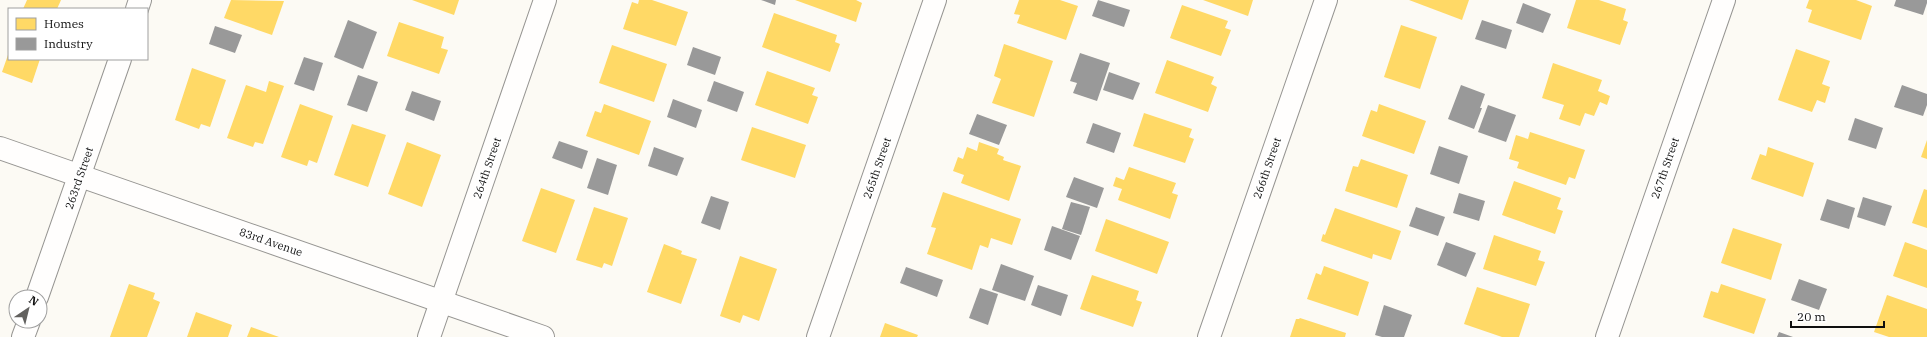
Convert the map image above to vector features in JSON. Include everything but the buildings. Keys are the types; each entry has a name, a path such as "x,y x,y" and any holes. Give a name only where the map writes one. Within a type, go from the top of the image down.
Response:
{"street":[{"name":"264th Street","path":"429,337 545,0"},
{"name":"265th Street","path":"818,337 935,0"},
{"name":"266th Street","path":"1209,337 1326,0"},
{"name":"267th Street","path":"1607,337 1724,0"},
{"name":"263rd Street","path":"40,289 120,60"},
{"name":"83rd Avenue","path":"0,148 542,337"}]}
